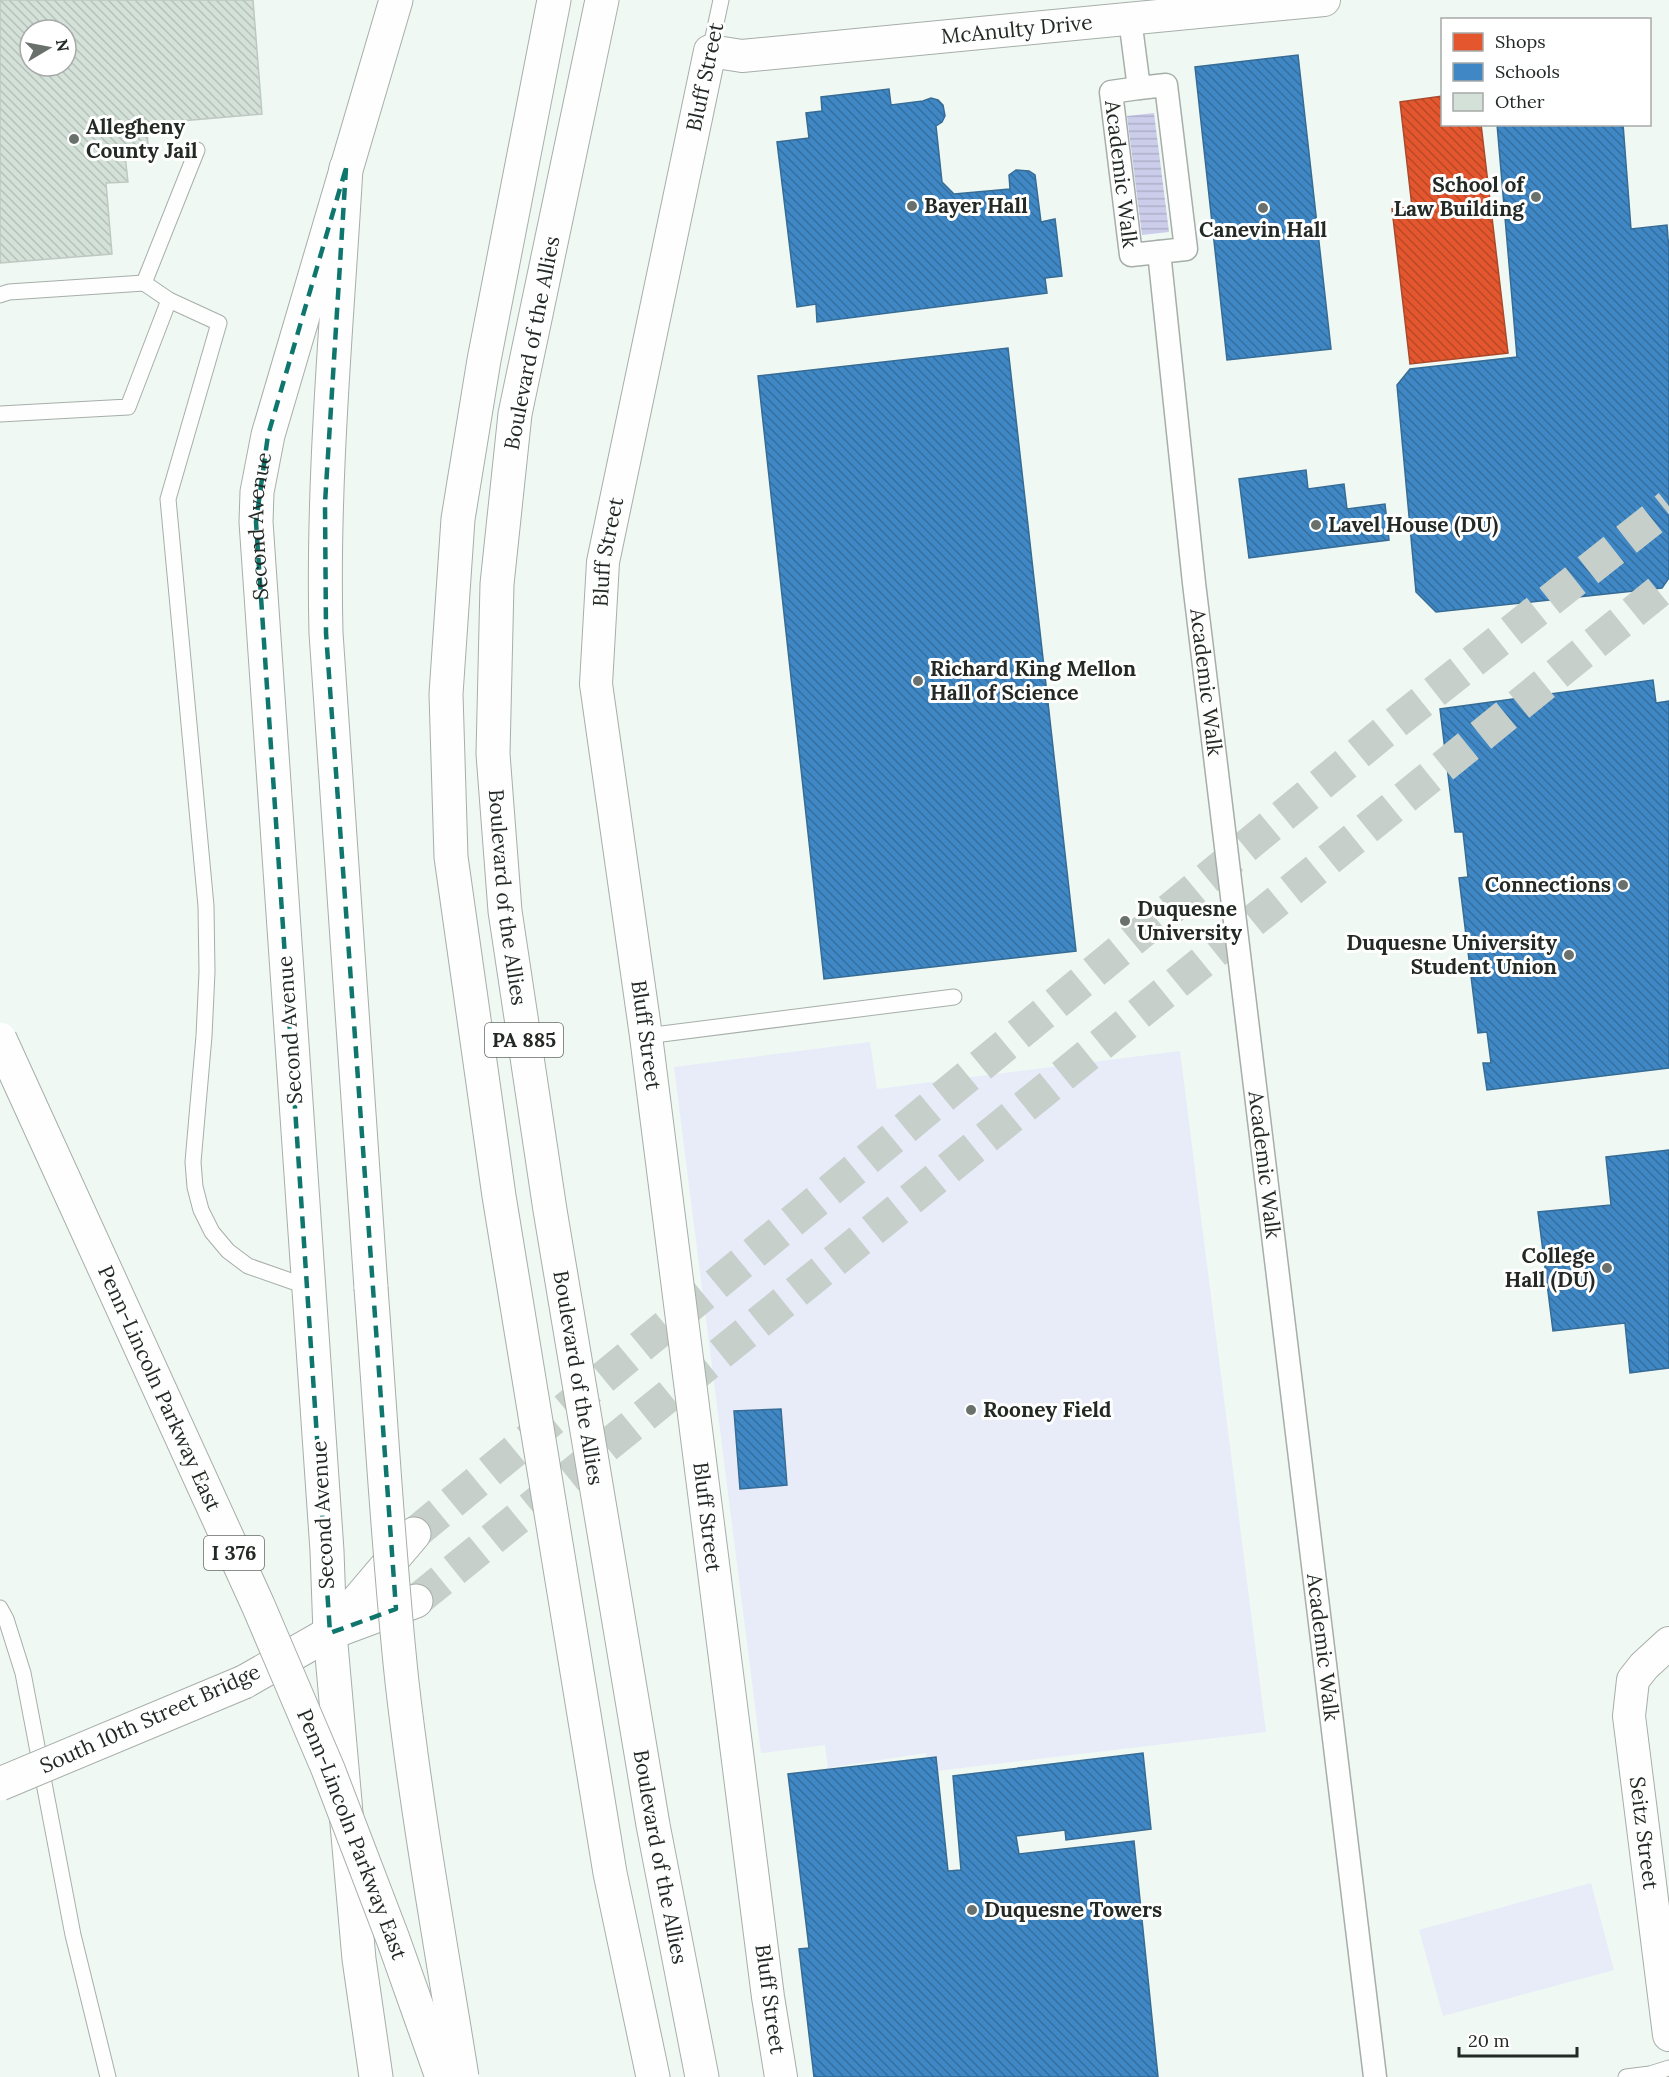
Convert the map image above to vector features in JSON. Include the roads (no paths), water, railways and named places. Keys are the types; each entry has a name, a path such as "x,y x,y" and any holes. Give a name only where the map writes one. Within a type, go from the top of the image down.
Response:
{"main road":[{"name":"Second Avenue","path":"376,2077 359,1959 330,1633 327,1551 257,554 257,492 268,435 396,0"},
{"name":"Boulevard of the Allies","path":"554,0 484,360 458,519 446,694 451,857 499,1196 603,1826 653,2077"},
{"name":"Boulevard of the Allies","path":"602,0 515,414 497,584 493,754 505,911 550,1210 651,1814 702,2077"},
{"path":"346,168 325,503 326,645 390,1552 402,1682 419,1812 462,2077"},
{"name":"Penn-Lincoln Parkway East","path":"0,1039 258,1605 328,1769 389,1928 442,2077"},
{"path":"330,1633 414,1534"},
{"path":"330,1633 416,1601"},
{"name":"South 10th Street Bridge","path":"0,1785 244,1682 330,1633"}],"street":[{"name":"McAnulty Drive","path":"710,51 742,56 1323,0"},
{"name":"Academic Walk","path":"1130,19 1139,88"},
{"name":"Bluff Street","path":"710,51 608,539 602,573 596,684 646,1036 768,1997 781,2077"},
{"name":"Academic Walk","path":"1166,85 1186,249 1159,252 1131,255 1111,92 1166,85"},
{"name":"Academic Walk","path":"1159,252 1194,583 1375,2077"},
{"name":"Seitz Street","path":"1669,1642 1644,1666 1634,1680 1629,1716 1669,2036"}],"lane":[{"name":"Bluff Street","path":"710,51 721,0"},
{"path":"144,283 197,150"},
{"path":"0,296 9,292 144,283 170,300 219,322 168,499 206,906 207,972 193,1162 195,1187 201,1210 212,1233 228,1251 248,1266 308,1287"},
{"path":"0,414 128,407 170,300"},
{"path":"646,1036 954,997"},
{"path":"0,1608 6,1619 23,1673 73,1935 108,2077"},
{"path":"1626,2077 1650,2074 1669,2068"}],"water":[{"path":"1154,113 1169,232 1142,235 1127,116"}],"tunnel":[{"path":"414,1534 1394,724 1669,506"},
{"path":"416,1601 1669,583"}],"place":[{"name":"Allegheny County Jail","path":"74,139"},
{"name":"School of Law Building","path":"1536,197"},
{"name":"Bayer Hall","path":"912,206"},
{"name":"Canevin Hall","path":"1263,208"},
{"name":"Lavel House (DU)","path":"1316,525"},
{"name":"Richard King Mellon Hall of Science","path":"918,681"},
{"name":"Connections","path":"1623,885"},
{"name":"Duquesne University","path":"1125,921"},
{"name":"Duquesne University Student Union","path":"1569,955"},
{"name":"College Hall (DU)","path":"1607,1268"},
{"name":"Rooney Field","path":"971,1410"},
{"name":"Duquesne Towers","path":"972,1910"}]}
